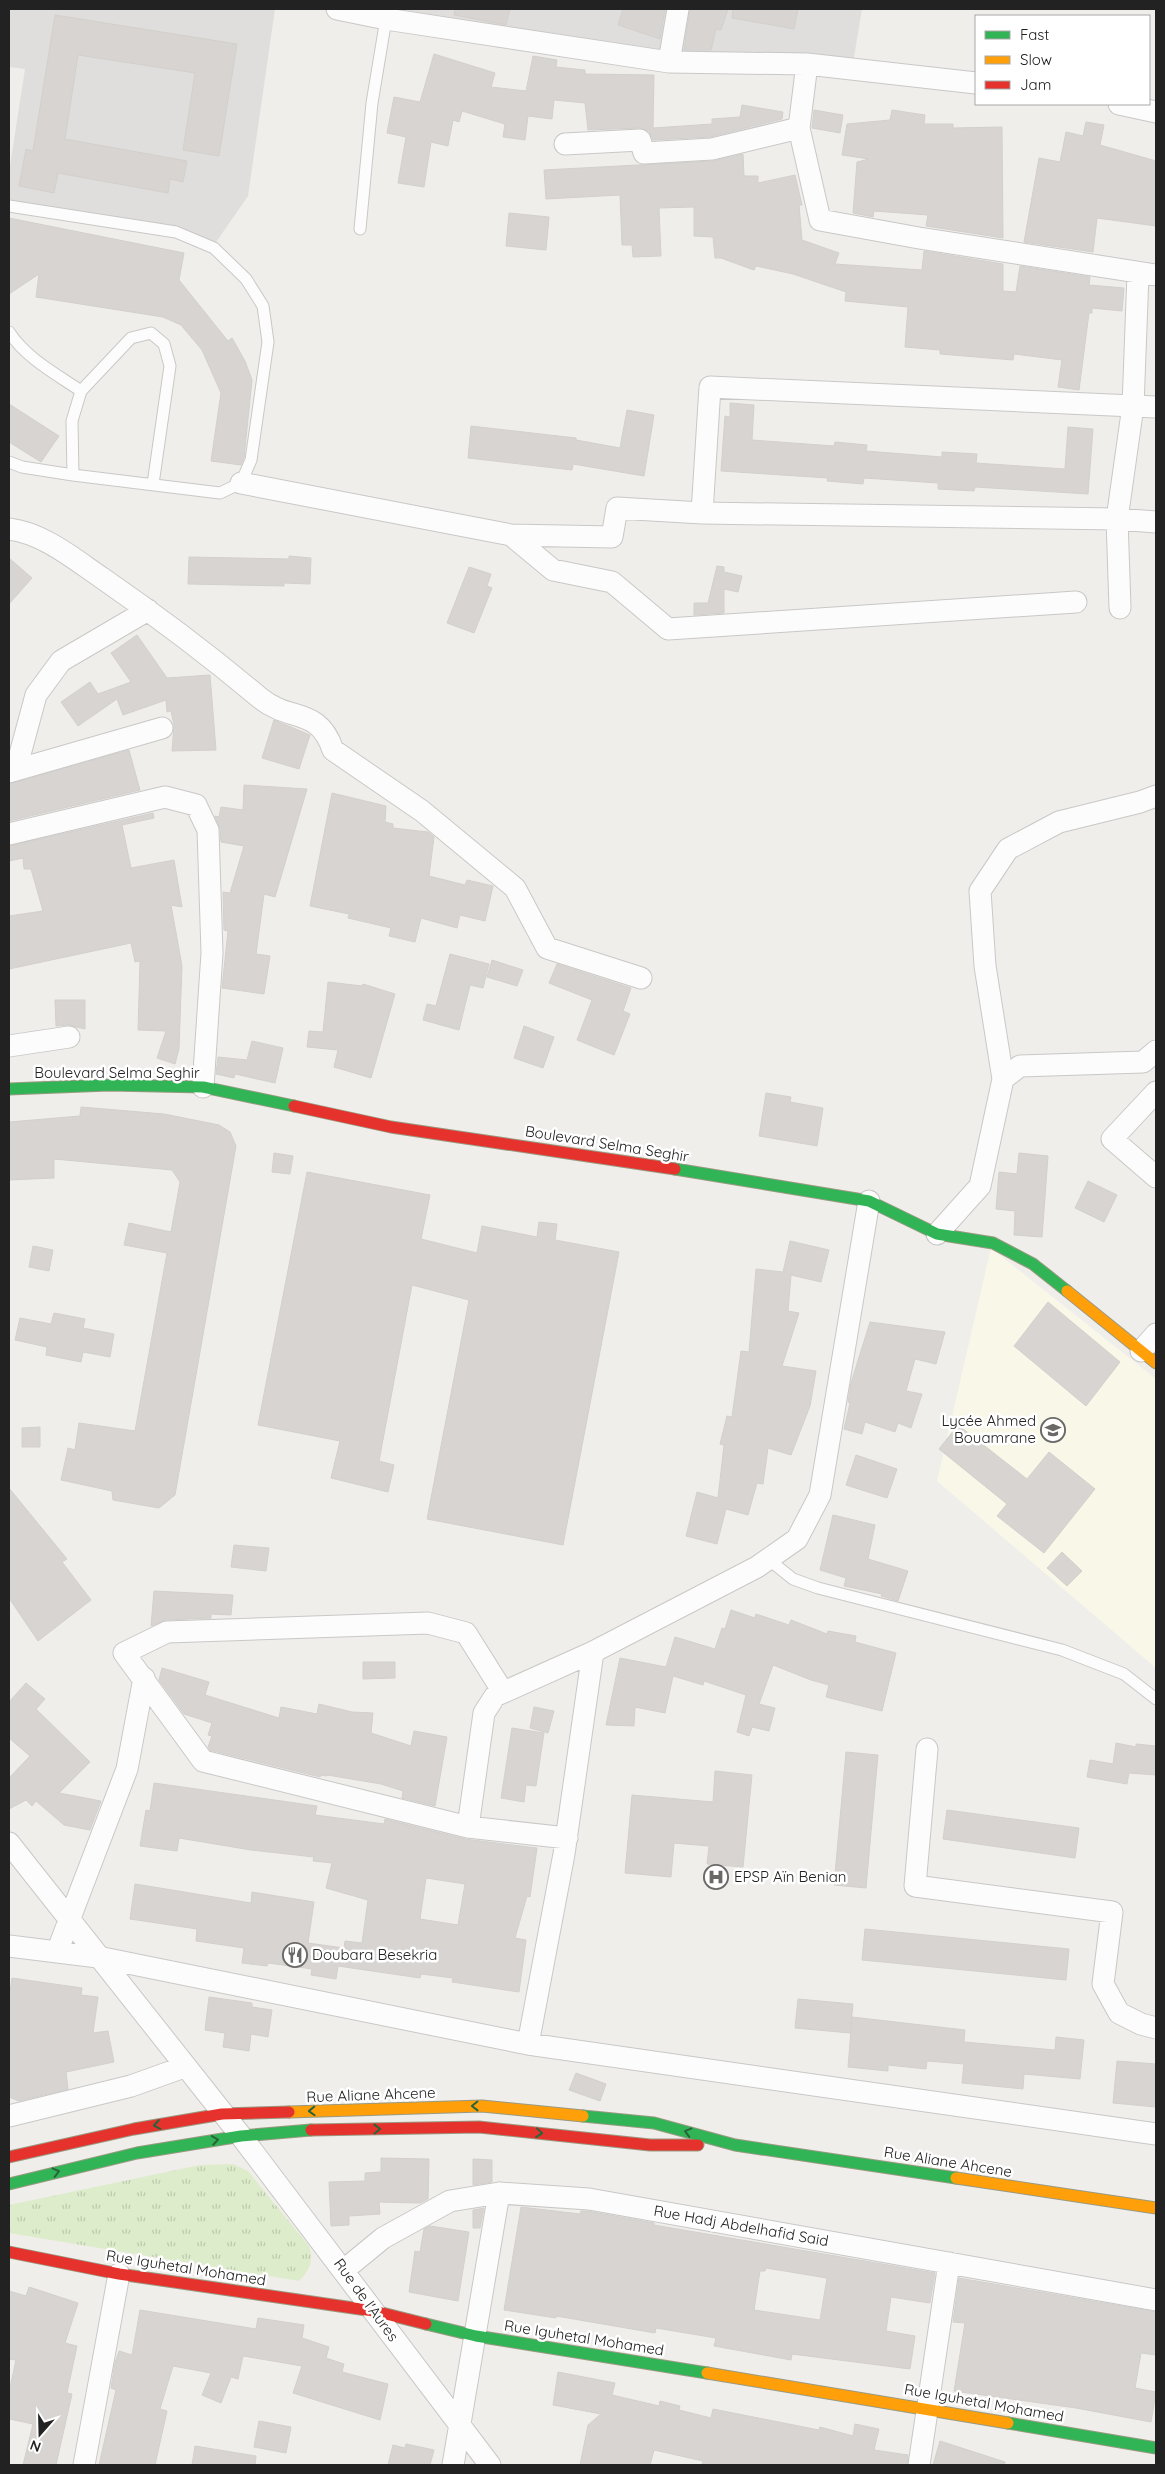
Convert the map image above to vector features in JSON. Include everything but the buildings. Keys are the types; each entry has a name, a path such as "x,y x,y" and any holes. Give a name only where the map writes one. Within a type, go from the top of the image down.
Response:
{"main road":[{"name":"Boulevard Selma Seghir","path":"9,1089 109,1085 203,1087 391,1127 634,1162 869,1201 937,1234 993,1243 1033,1264 1148,1357"},
{"name":"Rue Aliane Ahcene","path":"9,2157 134,2129 222,2114 482,2106 654,2123 735,2145 1156,2208"},
{"name":"Rue Aliane Ahcene","path":"9,2184 137,2153 241,2136 315,2130 479,2126 650,2145 735,2145"},
{"name":"Rue Iguhetal Mohamed","path":"9,2252 119,2274 374,2311 476,2336 1156,2448"}],"street":[{"path":"669,62 678,9"},
{"path":"349,10 386,19 669,62 808,64 975,84"},
{"path":"808,64 799,128 814,211 1147,274 1133,406 1117,519 1120,608"},
{"path":"1124,105 1156,112"},
{"path":"565,144 640,140 644,153 712,149 799,128"},
{"path":"702,513 710,387 1156,407"},
{"path":"241,483 511,535 612,537 617,508 702,513 1117,519 1156,522"},
{"path":"9,529 26,531 63,552 148,610 271,707 316,722 328,735 333,750 422,811 464,843 515,888 547,948 641,978"},
{"path":"511,535 553,570 612,582 668,629 1076,602"},
{"path":"12,770 36,695 61,661 148,610"},
{"path":"12,770 162,728"},
{"path":"937,1234 980,1186 1003,1079 986,966 980,891 1008,849 1059,822 1140,802 1156,796"},
{"path":"9,834 165,797 196,805 208,830 212,953 203,1087"},
{"path":"9,1046 69,1037"},
{"path":"1003,1079 1020,1066 1144,1062 1156,1051"},
{"path":"1156,1092 1112,1139 1156,1176"},
{"path":"468,1827 484,1713 489,1702 503,1692 593,1652 757,1567 797,1539 820,1495 869,1201"},
{"path":"1148,1357 1156,1334"},
{"path":"503,1692 466,1633 428,1623 166,1632 124,1653 144,1678 203,1762 468,1827 567,1838"},
{"path":"528,2044 567,1838 593,1652"},
{"path":"57,1952 127,1769 144,1678"},
{"path":"927,1749 914,1886 1112,1912 1103,1984 1118,2013 1141,2024 1156,2028"},
{"name":"Rue de l'Aures","path":"9,1843 184,2067 241,2136 490,2465"},
{"path":"9,1946 98,1957 528,2044 1156,2134"},
{"path":"9,2116 131,2086 184,2067"},
{"path":"453,2465 499,2193"},
{"name":"Rue Hadj Abdelhafid Said","path":"344,2270 383,2238 450,2200 499,2193 589,2199 1156,2300"},
{"path":"918,2465 949,2263"},
{"path":"84,2465 119,2274"}],"lane":[{"path":"360,230 372,103 386,19"},
{"path":"9,206 176,232 214,248 246,279 262,306 268,342 251,460 241,483 220,493 73,475 22,467 9,462"},
{"path":"9,332 16,343 36,360 81,391"},
{"path":"73,475 72,421 81,391 131,338 151,332 164,344 170,366 153,484"},
{"path":"768,1559 793,1579 818,1588 1062,1650 1124,1674 1156,1699"}],"shaded area":[{"path":"9,9 275,9 248,196 214,245 9,204 9,172 25,69 9,67"},
{"path":"337,9 862,9 852,69 669,62"},
{"name":"Lycée Ahmed Bouamrane","path":"991,1248 1156,1379 1156,1668 937,1481"}],"green space":[{"path":"233,2164 248,2171 309,2246 310,2265 299,2281 9,2233 9,2205 200,2165"}],"traffic: fast":[{"path":"9,1089 109,1085 203,1087 294,1106"},
{"path":"675,1169 869,1201 937,1234 993,1243 1033,1264 1067,1291"},
{"path":"583,2116 654,2123 735,2145 956,2178"},
{"path":"9,2184 137,2153 241,2136 311,2130"},
{"path":"426,2324 476,2336 707,2373"},
{"path":"1008,2423 1156,2448"}],"traffic: slow":[{"path":"1067,1291 1156,1363"},
{"path":"289,2112 482,2106 583,2116"},
{"path":"956,2178 1156,2208"},
{"path":"707,2373 1008,2423"}],"traffic: jam":[{"path":"294,1106 391,1127 675,1169"},
{"path":"9,2157 134,2129 222,2114 289,2112"},
{"path":"311,2130 479,2127 650,2145 698,2145"},
{"path":"9,2252 119,2274 374,2311 426,2324"}],"place":[{"name":"Lycée Ahmed Bouamrane","path":"1053,1430"},
{"name":"EPSP Aïn Benian","path":"716,1877"},
{"name":"Doubara Besekria","path":"295,1955"}]}
